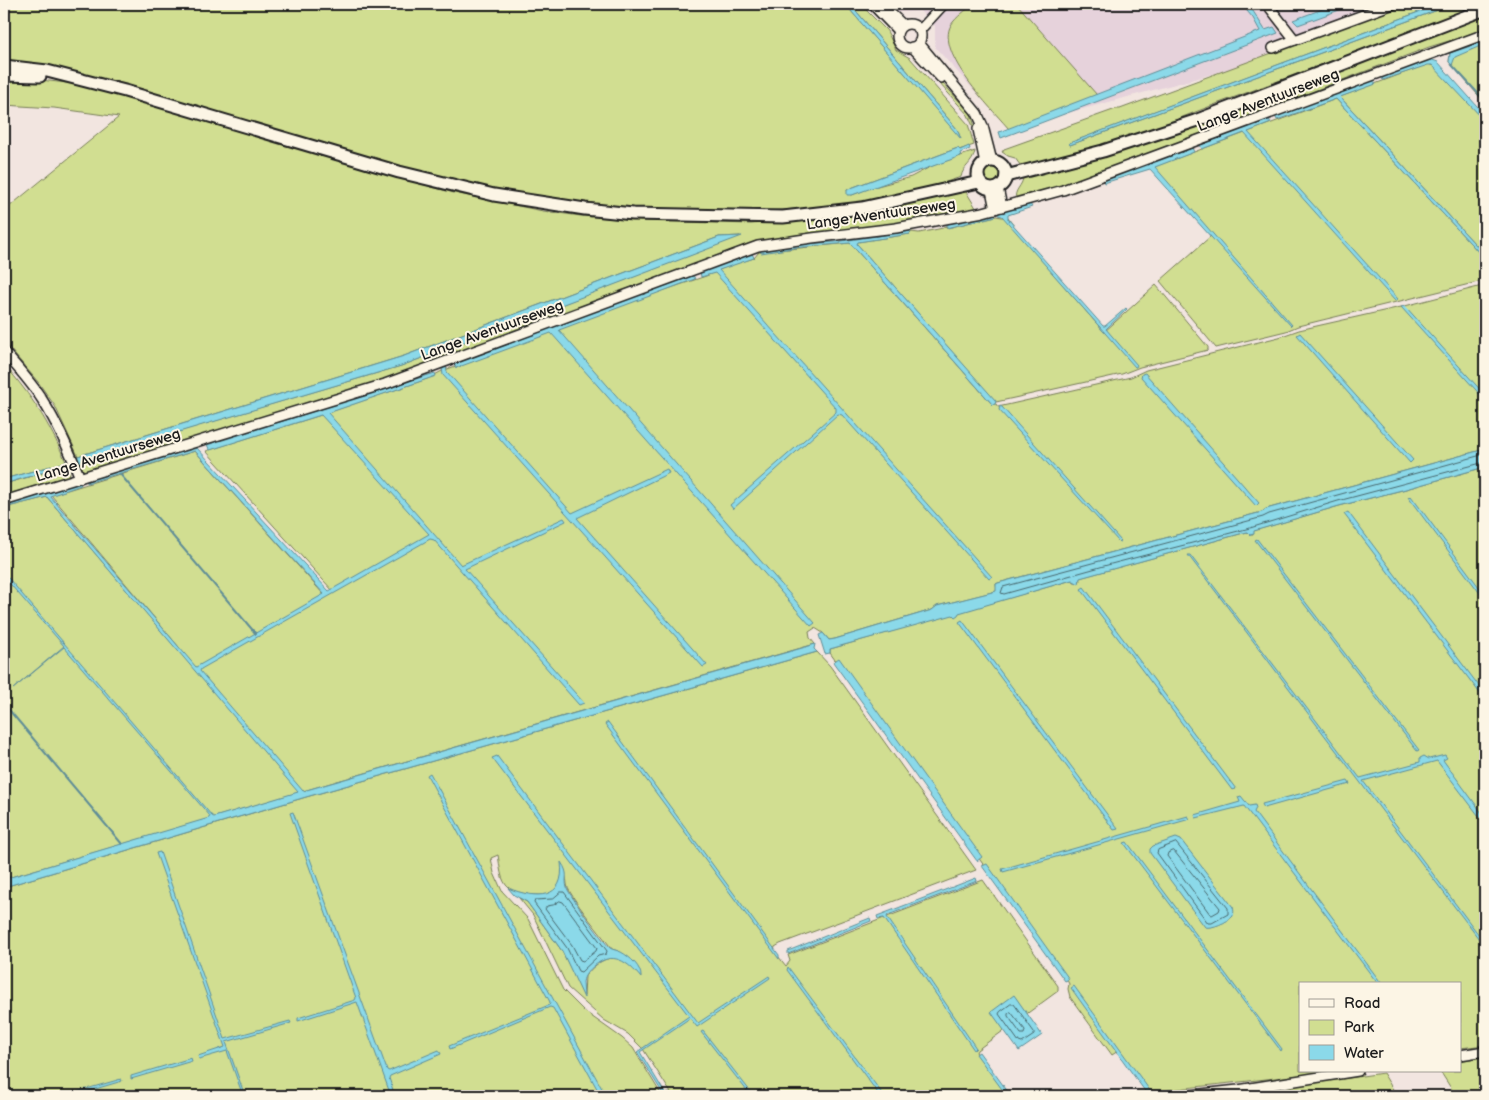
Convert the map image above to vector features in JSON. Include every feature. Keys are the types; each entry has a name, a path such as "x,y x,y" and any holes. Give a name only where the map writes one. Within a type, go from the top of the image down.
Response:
{"main road":[{"path":"1005,173 1025,166 1039,167 1103,151 1195,121 1485,9"},
{"path":"4,66 29,68 125,91 399,172 494,195 585,209 642,214 783,217 862,208 958,187 978,179"},
{"path":"4,75 64,76"},
{"path":"988,162 1000,163 1005,173 1004,183 994,189 984,188 978,179 979,168 988,162"}],"street":[{"path":"872,4 900,28"},
{"path":"881,4 900,28"},
{"path":"1267,4 1295,40"},
{"path":"1273,48 1393,4"},
{"path":"917,28 942,6"},
{"path":"909,24 917,28 921,37 916,45 906,48 900,44 897,37 900,28 909,24"},
{"name":"Lange Aventuurseweg","path":"4,501 385,384 758,246 896,228 998,208 1096,179 1485,34"},
{"path":"916,45 977,113 983,126 988,162"},
{"path":"994,189 998,208"},
{"path":"4,352 29,381 54,418 80,478"},
{"path":"1462,1055 1485,1050"},
{"path":"1184,1096 1240,1093 1353,1072"}],"shaded area":[{"path":"890,4 1413,4 1231,69 1009,129 935,47 935,26 920,11 897,12"}],"green space":[{"path":"4,4 845,4 960,137 957,129 850,4 860,4 887,31 896,50 910,58 968,124 974,145 959,150 958,148 851,188 847,190 848,193 852,195 911,177 934,165 975,151 961,177 927,188 892,196 822,207 787,210 680,211 597,206 547,200 484,188 422,173 4,64"},
{"path":"974,4 1017,4 1097,95 1009,129 979,95 958,65 951,50 948,37 951,25 958,16"},
{"path":"1405,4 1440,4 1070,143 1070,145 1454,4 1484,4 1093,150 1045,162 1020,165 1015,158 1002,152 1004,149 1120,109"},
{"path":"1485,15 1485,30 1429,47 1095,177 1016,200 1016,193 1023,177 1255,102"},
{"path":"1485,41 1485,103 1449,62 1450,53"},
{"path":"920,58 971,114 977,133 968,115 918,60"},
{"path":"1428,64 1436,67 1485,121 1485,255 1340,97"},
{"path":"4,76 76,84 454,193 543,211 645,221 751,224 784,221 965,190 978,211 879,226 802,234 746,245 380,381 84,472 79,461 401,366 740,236 719,237 404,356 78,456 55,406 38,382 4,342 4,211 119,117 54,108 4,105"},
{"path":"1336,99 1485,259 1485,449 1266,509 1262,512 998,583 996,584 997,591 937,606 932,610 835,639 829,640 815,628 809,632 810,638 815,644 4,879 4,698 10,692 4,696 4,508 47,497 176,648 178,646 51,495 195,451 325,596 333,591 206,451 427,379 442,371 754,258 759,252 850,243 992,404 996,404 998,407 1131,377 1146,370 1279,337 1299,330 1482,286 1482,281 1216,348 1160,281 1211,236 1151,168"},
{"path":"989,167 995,167 1000,172 998,181 989,183 984,178 984,172"},
{"path":"996,216 1008,218 1025,241 1104,332 1156,285 1208,347 1208,350 1140,367 1122,374 996,402 857,242 910,234 911,232 919,233 947,226 947,228"},
{"path":"4,364 39,410 66,462 4,479"},
{"path":"68,466 69,477 4,497 4,484"},
{"path":"1485,467 1485,1045 1462,1048 1462,982 1299,982 1299,1072 1328,1072 1169,1090 1149,1094 1118,1051 1112,1055 1070,997 1067,980 830,653 830,649 1072,580 1077,584 1080,581 1079,578 1247,532 1253,535 1253,531"},
{"path":"817,652 830,666 976,870 780,944 775,947 774,951 786,966 790,961 788,955 983,880 1058,986 1058,991 976,1052 1008,1096 4,1096 4,887 306,797","holes":["498,855 502,877 506,885 513,890 523,893 551,894 560,884 562,871 566,877 570,892 585,914 612,949 618,951 641,977 623,960 617,958 607,959 597,964 585,976 584,996 562,951 527,902 519,898 533,915 568,988 604,1020 628,1034 643,1049 671,1093 661,1094 633,1048 584,1011 563,990 528,919 502,891 494,873 491,858"]},
{"path":"1485,1056 1485,1096 1456,1096 1441,1072 1462,1072 1462,1061"},
{"path":"1383,1073 1397,1096 1290,1096 1286,1087"}],"water":[{"path":"845,4 850,4 957,129 961,139"},
{"path":"1241,4 1245,4 1253,11 1265,30 1274,27 1278,33 1001,138 999,132 1260,31 1253,18"},
{"path":"1336,4 1356,4 1298,25 1293,20"},
{"path":"1440,4 1454,4 1070,145 1069,143"},
{"path":"1485,41 1485,44 1455,57 1452,65 1449,62 1450,53"},
{"path":"1430,59 1438,62 1485,115 1485,121 1432,65 1383,80 1381,76"},
{"path":"1373,80 1376,84 1340,97 1485,255 1485,259 1336,99 1277,120 1275,116"},
{"path":"1269,119 1271,123 1248,132 1398,299 1395,301 1244,133 1202,149 1200,145"},
{"path":"969,146 970,149 960,153 961,156 852,195 847,195 847,190 851,188 958,148 960,150"},
{"path":"1192,148 1194,152 1155,167 1291,326 1150,169 1104,183 1103,180"},
{"path":"1030,204 1032,207 1008,215 1008,219 1103,326 1127,309 1106,329 1137,365 1136,367 1002,216 998,215 998,213"},
{"path":"995,214 996,216 947,228 947,224"},
{"path":"911,231 910,234 858,242 857,244 996,401 993,405 850,243 761,253 760,250"},
{"path":"742,236 401,366 4,484 4,479 66,462 78,456 404,356 719,237"},
{"path":"752,253 754,258 719,270 992,577 989,579 842,415 838,414 733,509 730,505 836,412 836,408 715,273 701,277 700,272"},
{"path":"693,275 695,279 559,330 815,623 811,626 551,333 456,368 454,364"},
{"path":"1405,306 1485,395 1485,400 1401,307"},
{"path":"1300,333 1413,460 1410,463 1297,335"},
{"path":"446,366 447,372 572,513 667,469 669,473 577,518 707,665 703,667 443,375 442,368"},
{"path":"435,373 436,376 328,413 461,565 564,518 566,521 465,569 584,703 579,705 434,540 430,539 201,669 200,671 303,791 815,644 814,649 817,652 306,797 4,887 4,879 209,818 210,816 64,647 13,689 64,646 4,577 4,573 212,816 214,817 298,792 47,497 4,508 4,505 79,482 81,485 50,496 196,667 324,594 195,451 87,483 87,480 197,448 329,591 429,534 321,415 210,450 207,445"},
{"path":"1145,373 1259,503 1256,506 1141,377"},
{"path":"1000,406 1121,541 1119,542 999,410"},
{"path":"1485,449 1485,467 1339,506 1254,531 1254,534 1250,535 1247,532 1080,578 1079,584 1072,580 959,613 955,617 953,615 830,649 830,653 825,654 819,635 823,633 829,640 835,639 932,610 937,606 996,591 996,584 998,583 1262,512 1266,509"},
{"path":"1411,496 1485,595 1485,600 1408,497"},
{"path":"1348,512 1485,694 1485,700 1344,514"},
{"path":"1257,539 1419,750 1417,751 1255,540"},
{"path":"1188,555 1190,555 1360,778 1420,762 1420,758 1424,756 1429,759 1445,755 1447,758 1443,760 1485,817 1485,824 1437,761 1363,781 1485,943 1485,947"},
{"path":"1084,587 1236,789 1232,790 1081,589"},
{"path":"962,620 1118,829 1114,830 959,622"},
{"path":"839,658 982,857 977,861 833,662"},
{"path":"608,722 779,955 779,959 605,724"},
{"path":"497,756 698,1023 769,976 770,978 697,1027 690,1018 640,1052 665,1093 636,1096 662,1092 637,1052 689,1016 492,758"},
{"path":"430,773 606,1096 601,1096 553,1008 550,1007 450,1049 449,1046 549,1005 550,1002 427,775"},
{"path":"1348,781 1350,784 1264,808 1262,804"},
{"path":"1241,796 1249,806 1255,805 1254,812 1381,982 1376,982 1244,806 1196,818 1195,815 1240,802 1238,797"},
{"path":"293,812 387,1070 389,1071 439,1050 441,1054 390,1076 395,1096 391,1096 357,1002 298,1021 298,1018 355,1000 356,998 290,813"},
{"path":"1188,816 1190,819 1003,872 1002,869"},
{"path":"1176,838 1181,840 1233,907 1233,916 1228,921 1220,925 1205,927 1150,853 1150,849 1153,846"},
{"path":"1127,842 1282,1049 1281,1051 1124,843"},
{"path":"160,852 225,1039 290,1021 291,1023 226,1042 245,1096 243,1096 227,1051 199,1059 198,1056 225,1047 156,853"},
{"path":"561,862 566,873 566,884 569,893 580,909 610,948 621,952 635,963 640,970 641,978 631,967 620,960 608,959 601,961 586,975 583,982 584,998 562,951 527,902 514,895 508,888 528,894 546,894 554,890 559,884"},
{"path":"987,864 1069,979 1065,981 982,866"},
{"path":"976,878 977,881 887,917 976,1048 974,1050 884,918 878,919 877,916"},
{"path":"870,918 871,921 788,954 788,951"},
{"path":"788,967 884,1096 880,1096 787,970"},
{"path":"1074,986 1151,1092 1147,1094 1071,988"},
{"path":"1014,995 1042,1035 1019,1051 991,1012"},
{"path":"703,1031 754,1096 751,1096 701,1032"},
{"path":"979,1052 1011,1096 1007,1096 976,1054"},
{"path":"191,1058 192,1061 131,1079 131,1076"},
{"path":"121,1079 122,1081 72,1096 62,1096"}],"waterway":[{"path":"1452,65 1485,101"},
{"path":"120,474 256,634"},
{"path":"4,704 122,844"}]}
